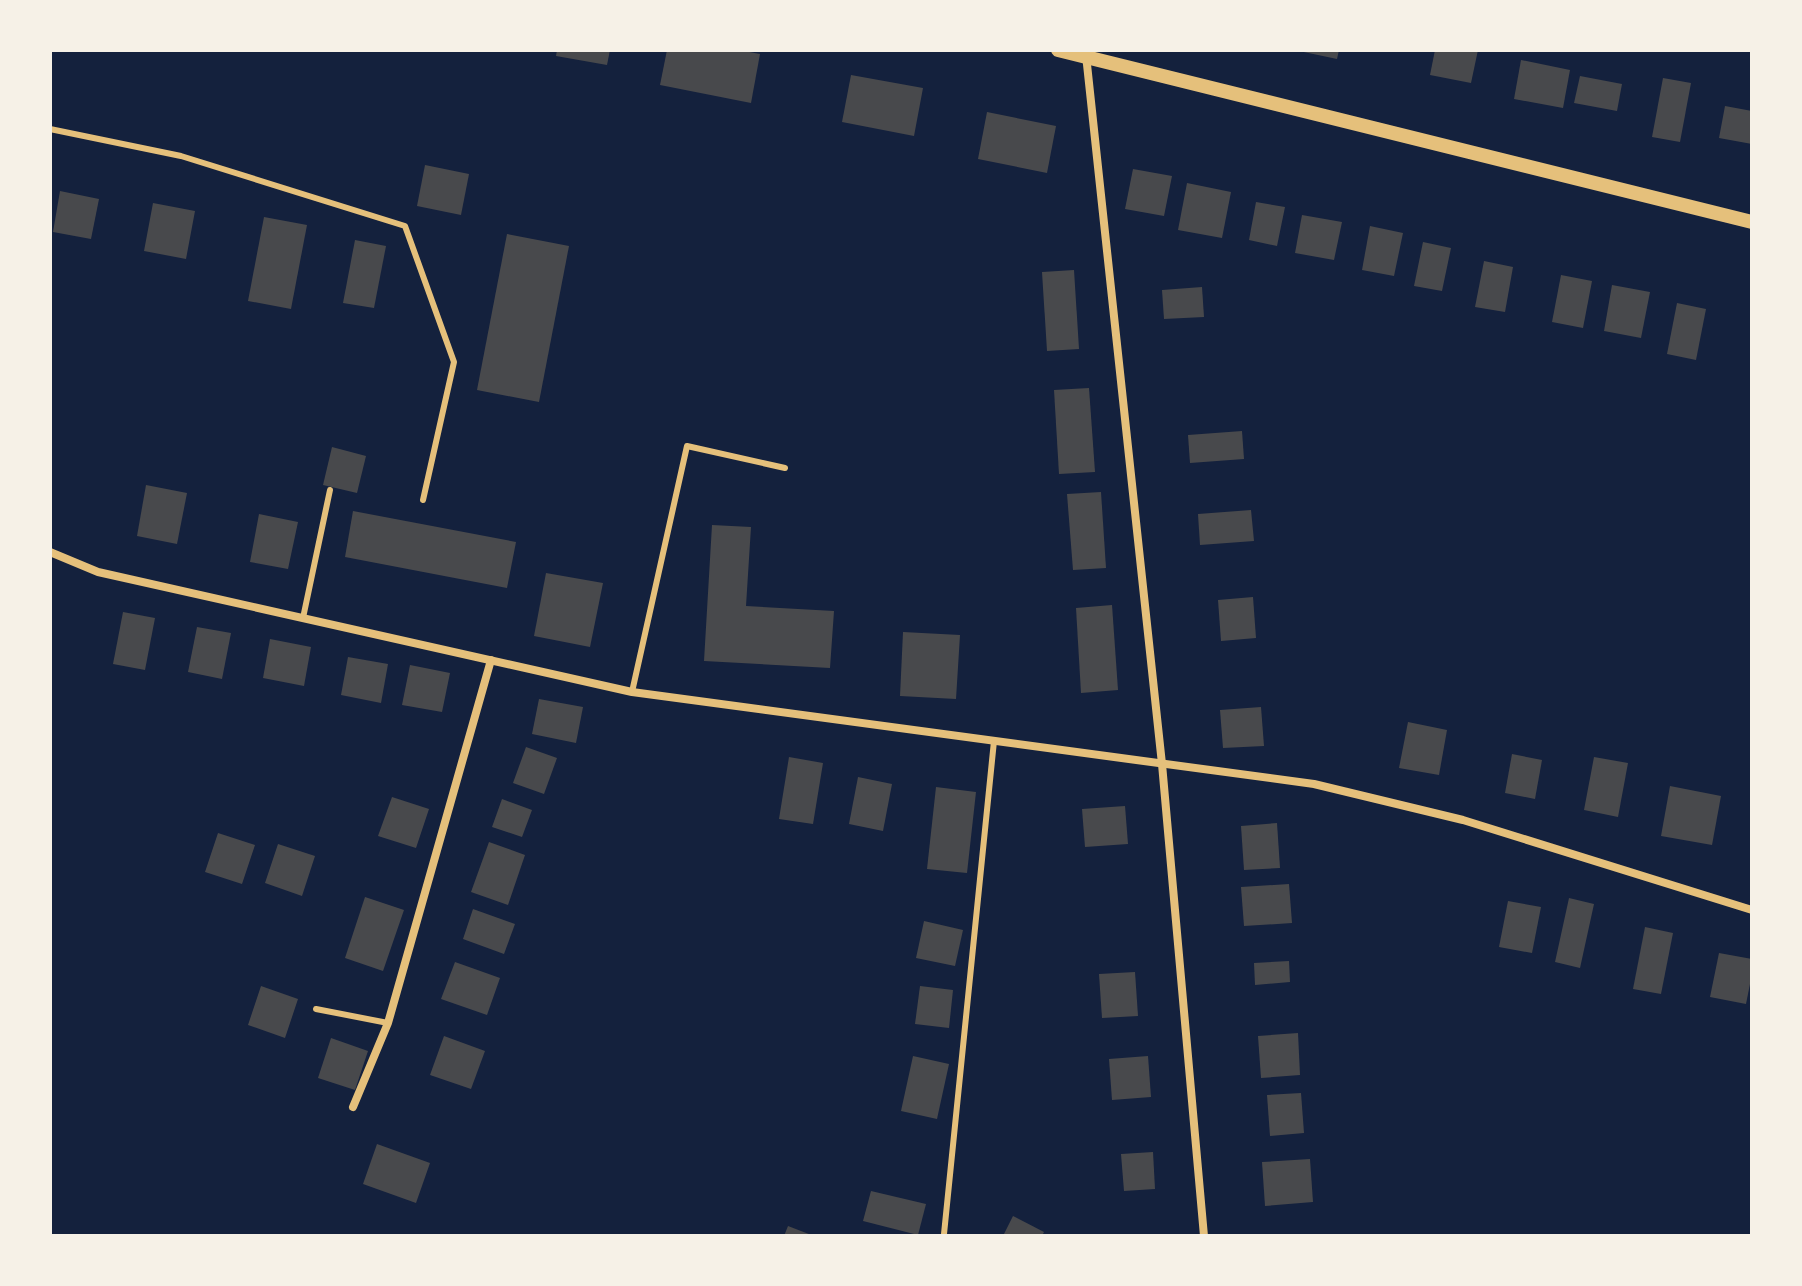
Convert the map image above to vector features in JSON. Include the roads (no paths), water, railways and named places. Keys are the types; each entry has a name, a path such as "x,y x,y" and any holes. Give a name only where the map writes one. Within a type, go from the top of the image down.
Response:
{"street":[{"path":"1058,50 1086,54 1752,222"},
{"path":"1086,54 1162,764 1204,1236"},
{"path":"50,552 98,572 632,692 1314,784 1463,820 1752,910"},
{"path":"353,1107 388,1023 491,660"}],"lane":[{"path":"50,129 181,156 405,226 454,362 423,500"},
{"path":"632,692 687,446 785,468"},
{"path":"303,618 330,490"},
{"path":"944,1234 994,741"},
{"path":"316,1009 388,1023"}]}
